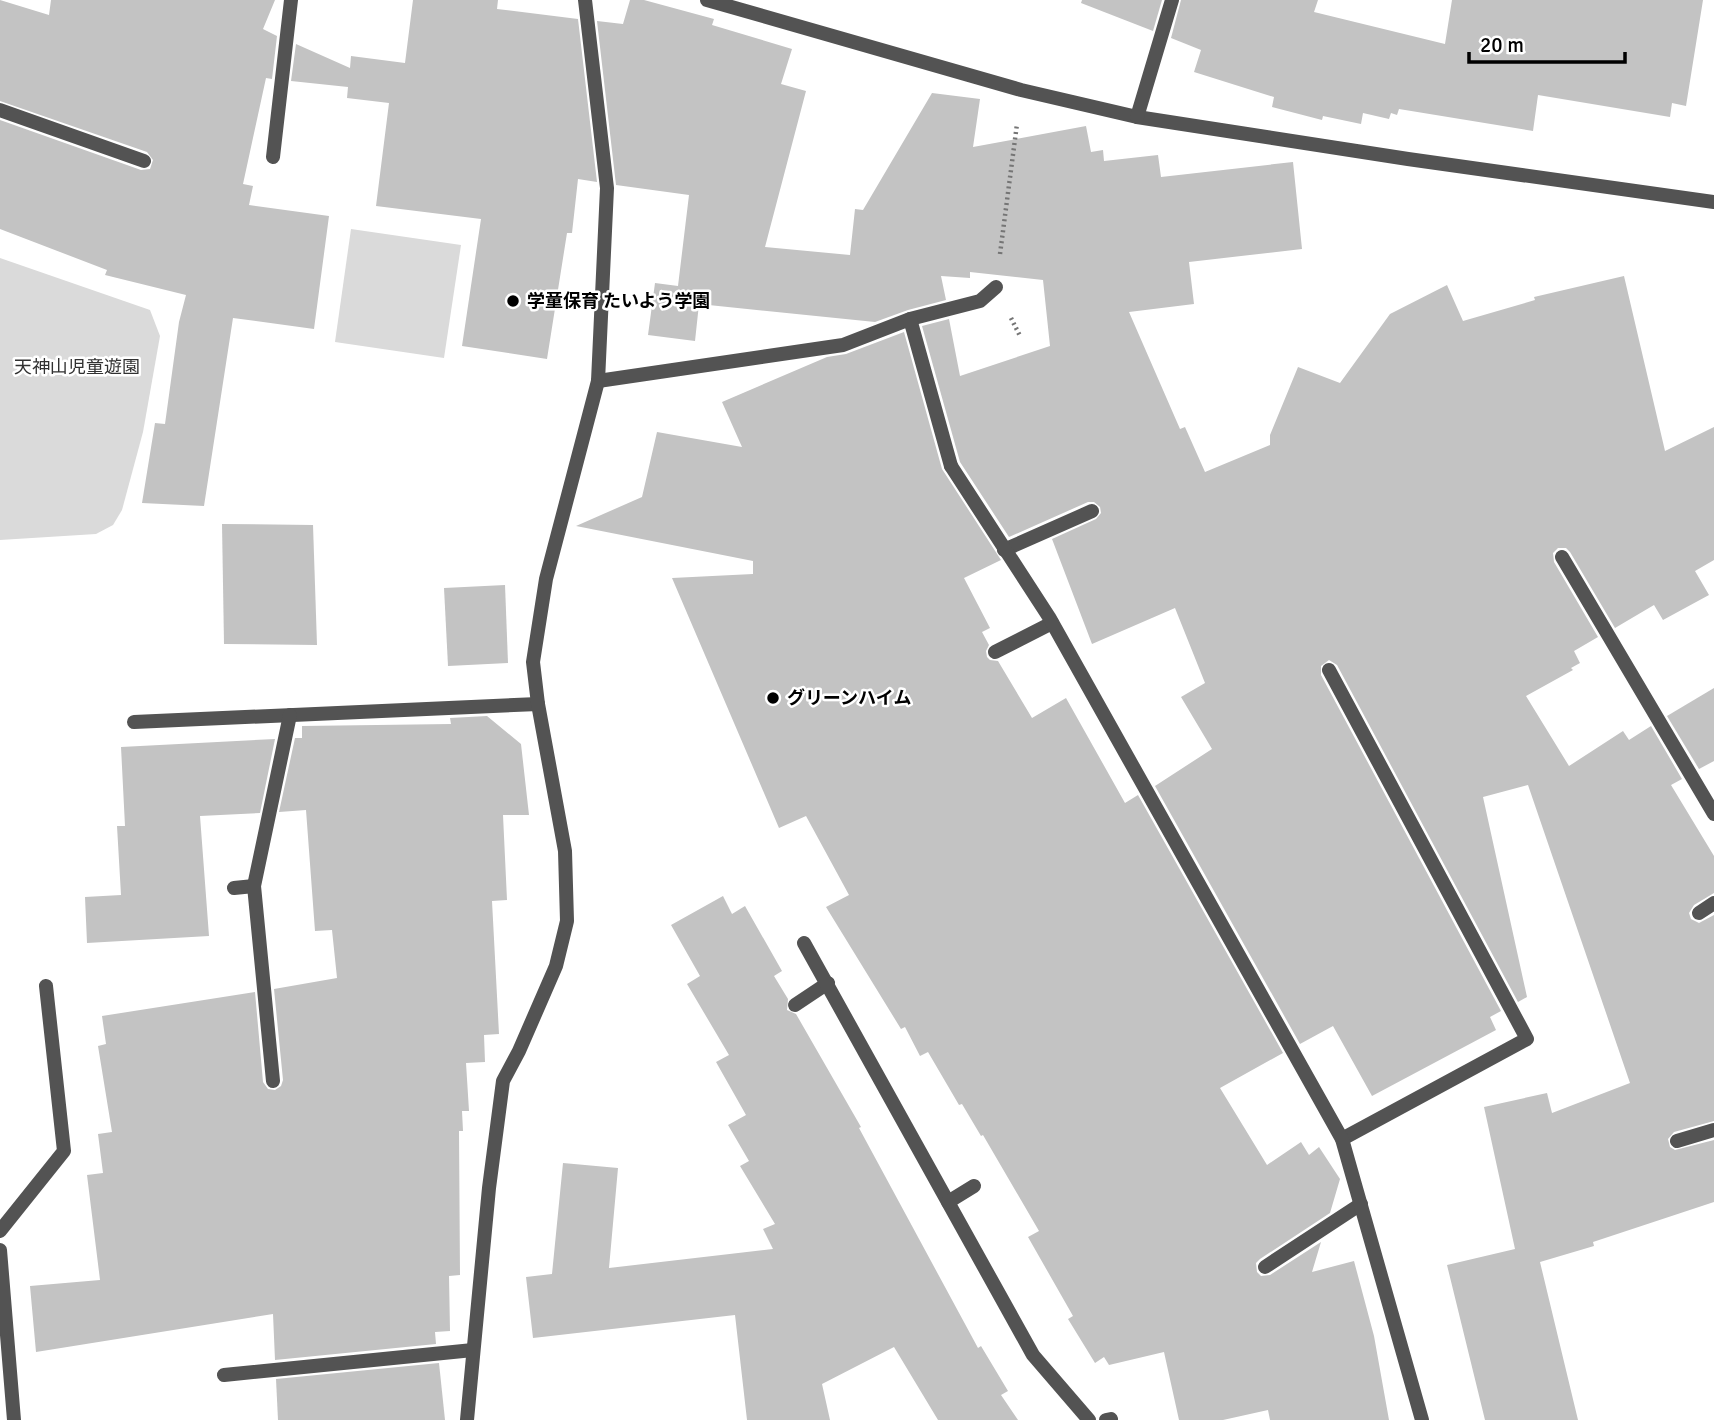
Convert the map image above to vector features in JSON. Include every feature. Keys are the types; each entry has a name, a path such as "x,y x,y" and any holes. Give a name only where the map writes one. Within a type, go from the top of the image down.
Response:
{"street":[{"path":"273,157 290,0"},
{"path":"467,1420 489,1188 503,1081 556,966 566,921 565,851 533,662 546,579 598,381 607,188 585,0"},
{"path":"707,0 1021,90 1137,117 1714,202"},
{"path":"1137,117 1172,0"},
{"path":"0,110 144,161"},
{"path":"598,381 843,345 910,319 980,301 996,287"},
{"path":"910,319 951,466 1052,623 1342,1139 1422,1420"},
{"path":"1004,550 1092,511"},
{"path":"1562,557 1714,814"},
{"path":"995,652 1052,623"},
{"path":"1329,670 1527,1038 1342,1139"},
{"path":"134,722 538,704"},
{"path":"272,1081 254,886 290,715"},
{"path":"234,888 254,886"},
{"path":"1699,912 1714,903"},
{"path":"804,943 1032,1355 1089,1420"},
{"path":"795,1005 828,983"},
{"path":"0,1231 64,1152 46,986"},
{"path":"1677,1141 1714,1130"},
{"path":"947,1202 974,1186"},
{"path":"1265,1267 1361,1204"},
{"path":"0,1250 14,1420"},
{"path":"224,1375 474,1350"},
{"path":"1105,1420 1111,1419"}],"path":[{"path":"1020,336 996,287 1021,90"}],"green space":[{"path":"351,229 461,245 444,358 335,342"},
{"name":"天神山児童遊園","path":"0,258 150,310 160,336 143,432 122,510 113,525 96,534 0,540"}],"building":[{"path":"0,0 49,15 51,0 275,0 263,29 277,36 272,79 266,78 243,184 253,186 249,205 329,216 314,329 233,318 204,506 142,503 155,423 165,424 179,322 186,295 105,275 107,270 0,229 0,120 141,170 150,169 153,160 147,152 0,101"},
{"path":"413,0 498,0 497,9 578,19 597,182 578,179 572,233 567,233 547,359 462,346 481,219 376,206 389,103 347,98 348,87 291,81 296,44 350,68 351,56 405,63"},
{"path":"630,0 644,0 714,19 712,25 792,49 781,84 806,91 765,247 850,255 855,209 863,210 932,93 980,99 973,147 1086,126 1091,152 1103,150 1104,161 1158,155 1161,177 1293,162 1302,249 1189,262 1194,304 1129,312 1180,429 1185,427 1205,472 1270,445 1270,435 1298,367 1340,383 1390,314 1447,285 1463,321 1535,300 1534,297 1624,276 1665,451 1714,427 1714,560 1695,571 1709,595 1663,620 1654,605 1615,628 1570,552 1566,548 1558,548 1553,553 1554,562 1598,637 1574,651 1580,663 1571,668 1573,670 1526,696 1569,766 1623,731 1629,740 1651,726 1682,779 1671,785 1714,856 1714,893 1694,905 1689,913 1691,919 1699,923 1714,915 1714,1121 1674,1132 1668,1139 1670,1147 1675,1150 1714,1140 1714,1202 1593,1242 1594,1246 1540,1262 1578,1420 1485,1420 1447,1265 1515,1249 1484,1107 1547,1093 1552,1113 1630,1083 1528,785 1483,797 1527,997 1518,1002 1337,665 1329,660 1321,666 1321,675 1501,1011 1490,1017 1496,1030 1372,1096 1333,1026 1300,1044 1155,786 1212,749 1181,697 1205,683 1175,608 1092,644 1052,539 1096,519 1101,513 1100,507 1094,502 1088,502 1009,537 960,462 922,326 949,319 960,376 1050,346 1043,280 970,272 970,278 941,276 946,300 875,322 699,304 695,341 648,335 655,283 678,286 689,195 616,185 597,21 623,24"},
{"path":"1082,0 1162,0 1153,31 1081,3"},
{"path":"1181,0 1318,0 1314,12 1445,44 1452,0 1703,0 1686,106 1672,103 1670,117 1538,95 1533,131 1399,109 1397,115 1391,113 1389,119 1363,113 1361,124 1323,116 1322,120 1272,107 1274,97 1194,72 1201,50 1171,38"},
{"path":"904,332 942,469 1001,560 964,578 990,628 982,632 989,645 987,657 998,661 1032,718 1066,698 1125,803 1138,795 1283,1053 1220,1088 1267,1165 1301,1142 1309,1155 1319,1147 1340,1179 1330,1213 1260,1259 1256,1263 1257,1272 1261,1276 1270,1275 1321,1242 1312,1272 1354,1261 1374,1336 1389,1420 1270,1420 1268,1410 1223,1420 1179,1420 1164,1352 1109,1365 1104,1357 1095,1363 1068,1319 1073,1316 1028,1237 1039,1231 983,1135 981,1136 962,1104 959,1105 928,1052 920,1056 905,1027 901,1029 826,907 849,895 806,816 779,828 672,578 753,574 753,561 576,526 642,497 657,432 742,447 722,402 827,357 846,354"},
{"path":"222,524 313,525 317,645 224,644"},
{"path":"505,585 508,663 448,666 444,588"},
{"path":"1714,688 1714,761 1699,769 1667,716"},
{"path":"487,716 521,744 529,815 503,815 507,900 492,901 499,1034 484,1035 485,1062 466,1063 469,1111 462,1111 463,1131 459,1131 460,1275 449,1276 450,1331 435,1332 436,1344 275,1360 273,1314 36,1352 30,1286 100,1280 87,1175 103,1173 98,1134 112,1132 98,1046 106,1044 102,1016 255,992 263,1082 268,1089 275,1090 281,1086 283,1080 274,989 337,978 332,930 315,931 306,810 279,812 295,738 302,738 302,726 451,724 450,718"},
{"path":"275,739 260,813 200,816 209,936 87,943 85,897 121,895 117,826 125,826 121,747"},
{"path":"723,896 732,914 745,906 782,971 774,976 788,999 787,1010 796,1014 861,1127 859,1128 978,1348 981,1346 1008,1391 1001,1395 1018,1420 938,1420 894,1347 822,1384 830,1420 747,1420 735,1315 533,1338 526,1277 552,1274 563,1163 618,1168 609,1268 773,1249 763,1229 775,1224 740,1166 749,1161 728,1125 746,1115 716,1062 729,1055 687,984 700,976 671,925"},
{"path":"439,1363 445,1420 278,1420 276,1379"}],"place":[{"name":"学童保育 たいよう学園","path":"513,301"},
{"name":"グリーンハイム","path":"773,698"}]}
